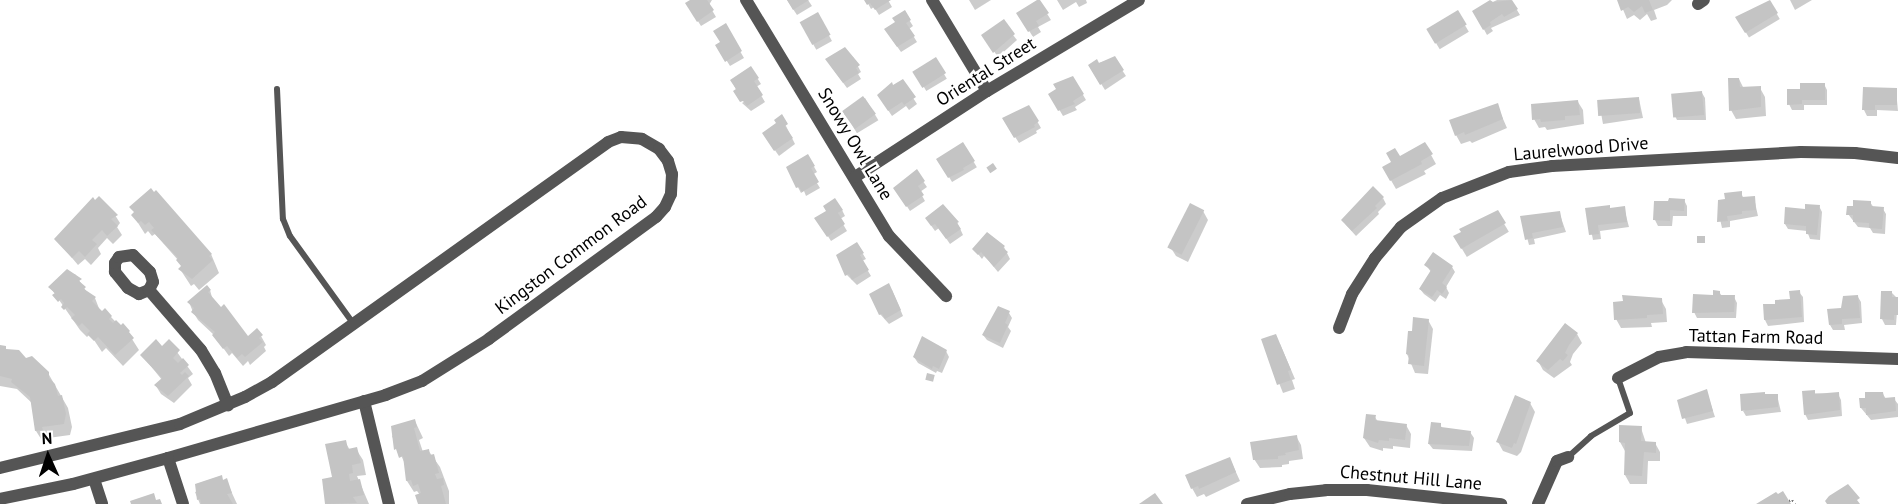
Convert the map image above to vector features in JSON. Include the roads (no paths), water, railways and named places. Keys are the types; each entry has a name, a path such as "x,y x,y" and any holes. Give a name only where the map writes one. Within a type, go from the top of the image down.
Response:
{"street":[{"name":"Snowy Owl Lane","path":"746,0 889,236 946,296"},
{"path":"932,0 987,91"},
{"name":"Oriental Street","path":"855,177 1120,5 1139,0"},
{"name":"Kingston Common Road","path":"0,468 180,424 228,405 272,382 608,142 628,137 642,139 654,145 668,161 673,187 665,207 656,217 440,371 404,388 364,401 94,479 0,499"},
{"name":"Laurelwood Drive","path":"1339,328 1352,294 1375,258 1401,227 1442,198 1509,172 1552,166 1801,152 1855,153 1898,158"},
{"path":"149,290 201,350 215,373 228,405"},
{"name":"Tattan Farm Road","path":"1618,378 1659,357 1686,352 1898,359"},
{"path":"364,401 389,504"},
{"path":"1538,504 1557,461 1568,457"},
{"path":"168,458 183,504"},
{"path":"94,479 102,504"},
{"name":"Chestnut Hill Lane","path":"1247,504 1290,494 1366,489 1501,504"}],"lane":[{"path":"277,89 283,219 290,236 353,323"},
{"path":"1568,457 1591,436 1630,413 1618,378"}]}
